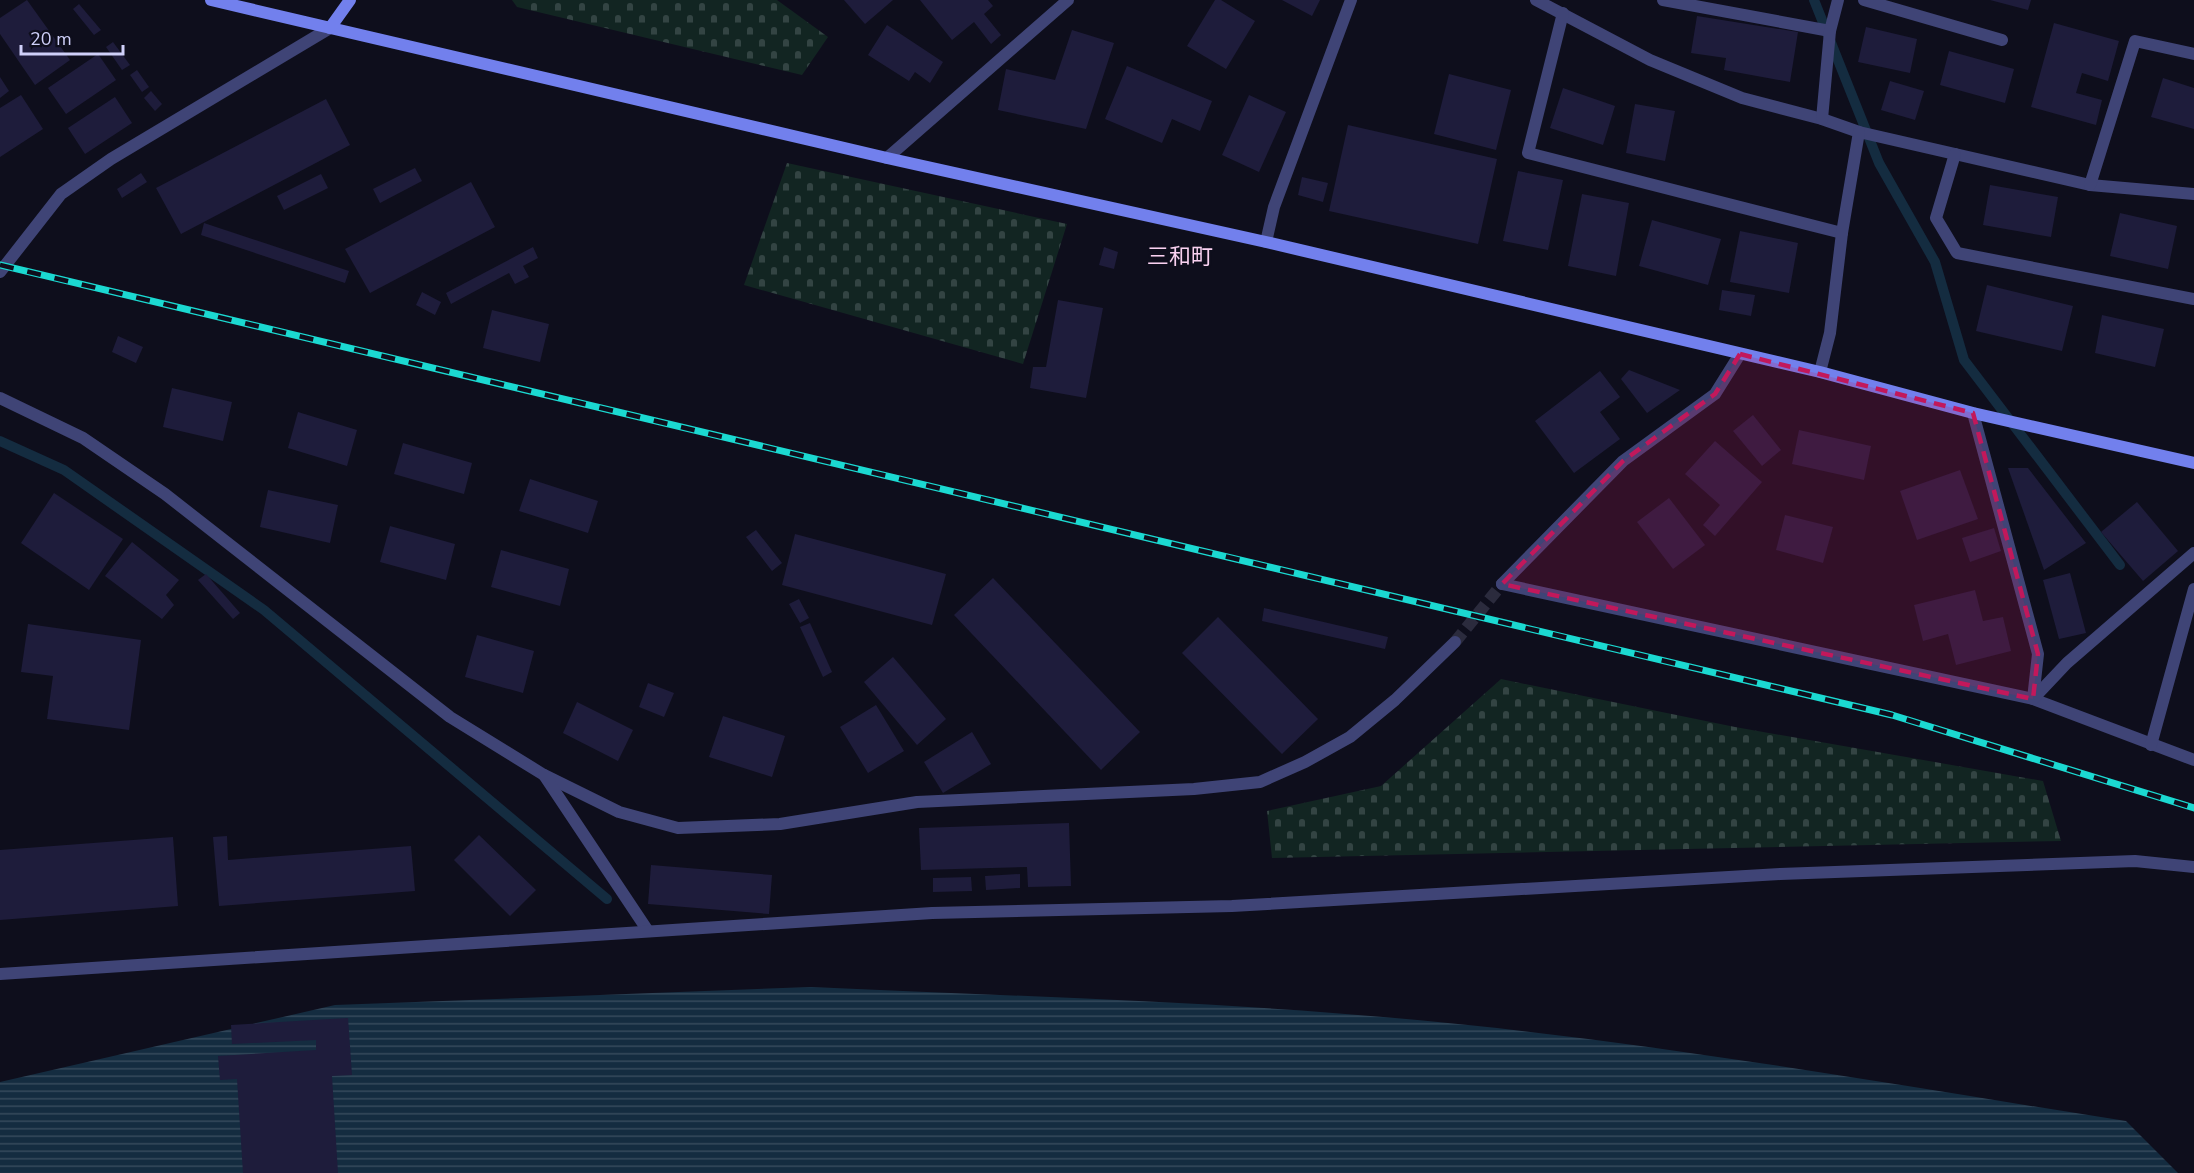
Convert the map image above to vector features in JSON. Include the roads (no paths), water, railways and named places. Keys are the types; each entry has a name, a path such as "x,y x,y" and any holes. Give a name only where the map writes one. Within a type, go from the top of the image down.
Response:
{"street":[{"path":"211,0 887,158 1266,242 1820,372 1973,413 2194,463"},
{"path":"0,272 61,194 111,159 330,28 350,0"},
{"path":"887,158 1068,0"},
{"path":"1266,242 1274,207 1351,0"},
{"path":"1536,0 1650,60 1742,98 1822,119 1859,132 2090,185 2194,194"},
{"path":"1663,0 1830,31"},
{"path":"1822,119 1830,31 1838,0"},
{"path":"1864,0 2002,40"},
{"path":"1563,13 1528,153 1842,233"},
{"path":"2090,185 2135,41 2194,54"},
{"path":"1820,372 1830,333 1842,233 1859,132"},
{"path":"1955,154 1936,218 1957,253 2194,299"},
{"path":"1740,354 1715,394 1623,461 1502,584 2033,699 2151,746 2194,760"},
{"path":"0,398 83,438 126,467 212,530 450,717 543,775 619,812 678,828 780,824 917,802 1194,789 1260,782 1305,762 1350,737 1395,700 1455,642"},
{"path":"1973,413 2038,654 2033,699"},
{"path":"2033,699 2067,663 2194,552"},
{"path":"2151,746 2194,589"},
{"path":"543,775 648,931"},
{"path":"0,974 932,913 1232,906 1780,874 2134,861 2194,867"}],"water":[{"path":"811,987 1140,1001 1304,1011 1468,1025 1633,1045 2126,1121 2178,1173 0,1173 0,1082 335,1005"}],"waterway":[{"path":"1814,0 1879,163 1935,262 1964,360 2120,565"},
{"path":"0,441 64,470 264,610 607,899"}],"tunnel":[{"path":"1455,642 1502,584"}],"railway":[{"path":"0,265 1892,715 2194,808"}],"district":[{"name":"三和町","path":"1180,257"}]}
